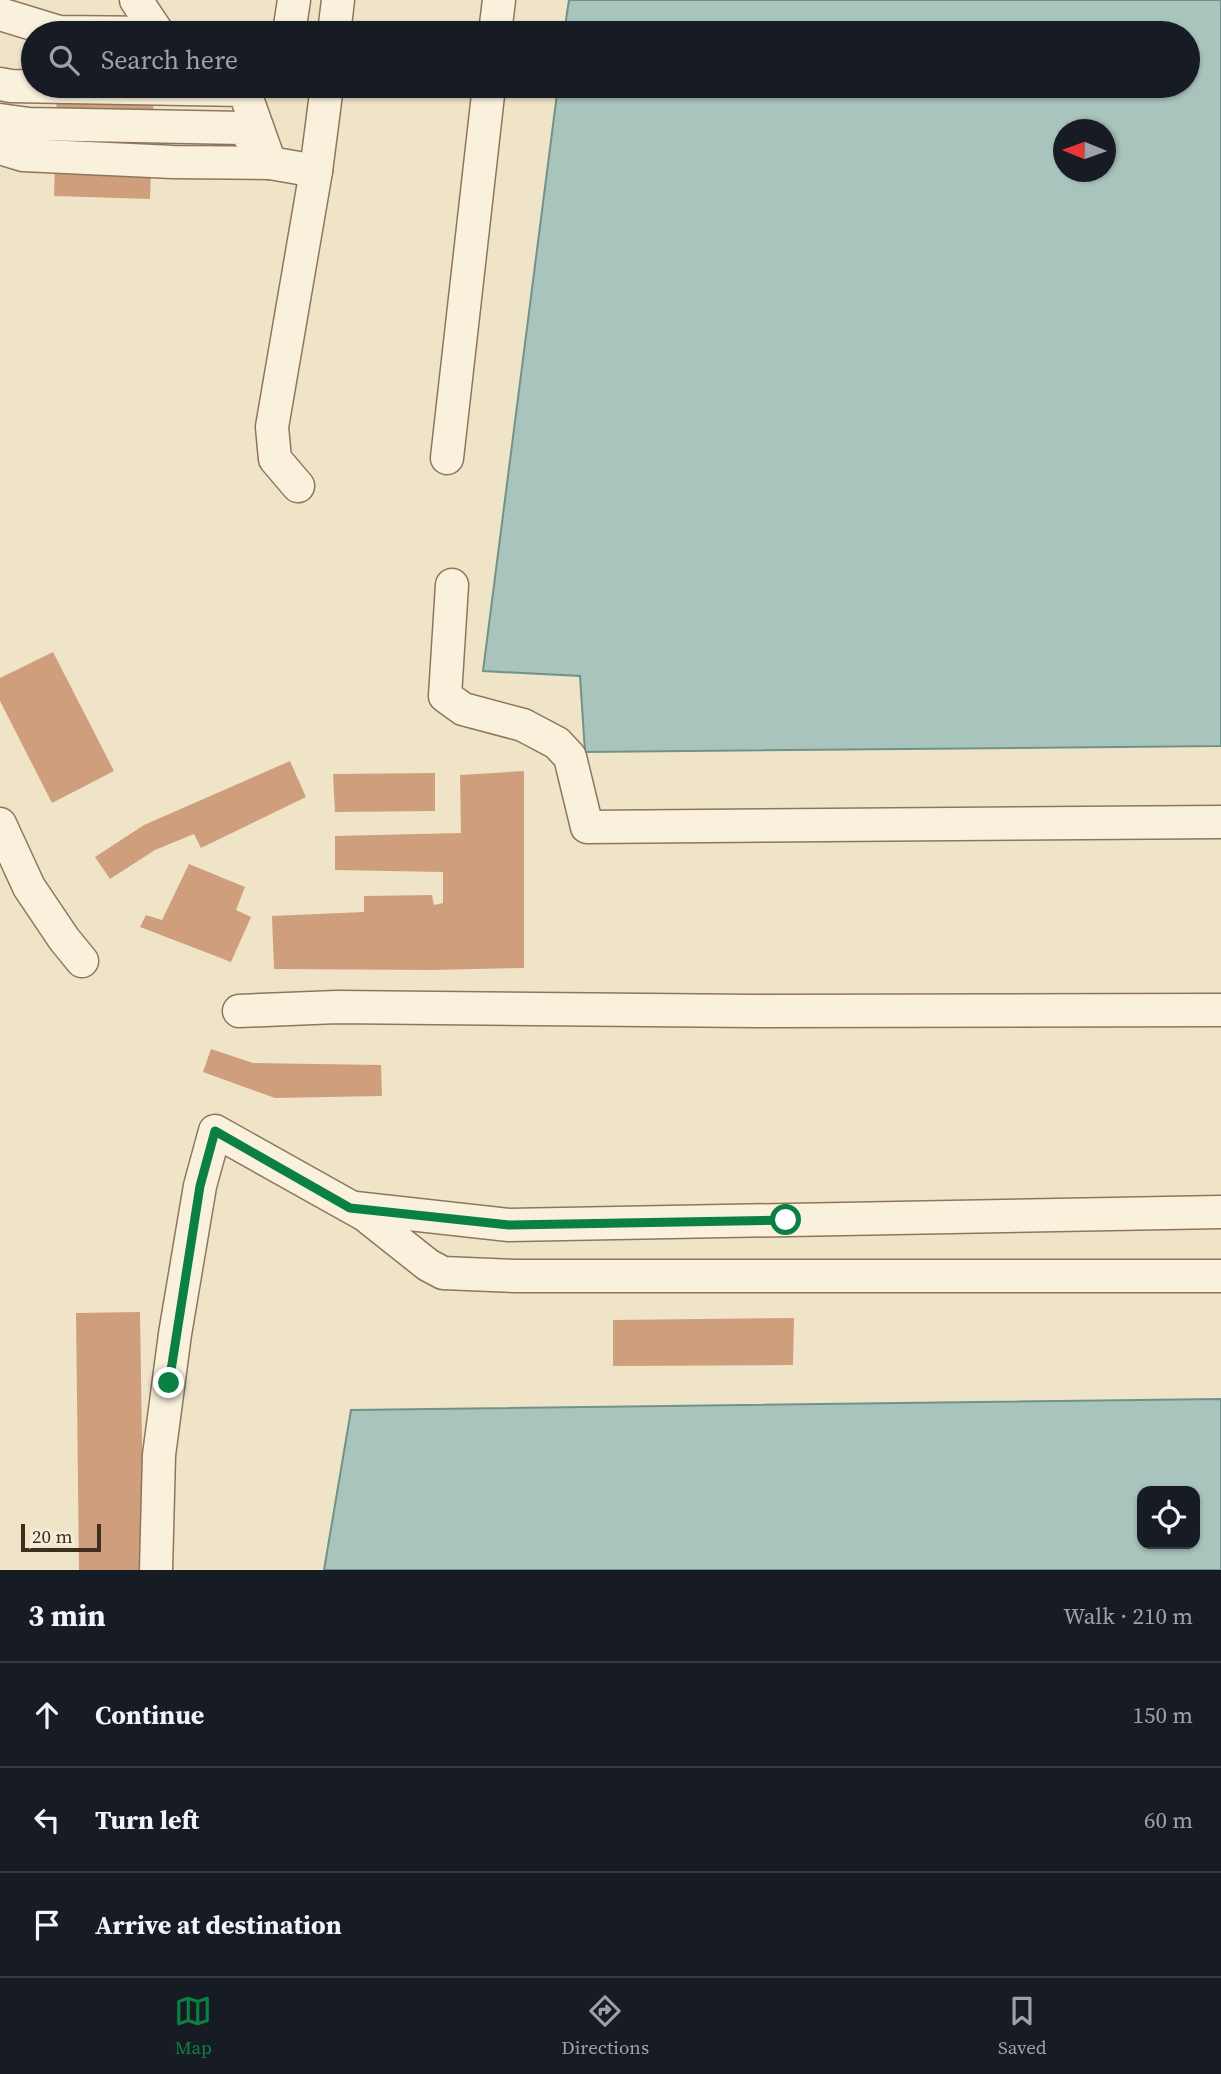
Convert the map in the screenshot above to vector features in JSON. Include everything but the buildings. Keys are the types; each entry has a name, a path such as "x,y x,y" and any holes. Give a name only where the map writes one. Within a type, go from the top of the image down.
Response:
{"lane":[{"path":"136,0 150,21"},
{"path":"291,21 294,0"},
{"path":"335,21 338,0"},
{"path":"496,21 499,0"},
{"path":"0,14 23,21"},
{"path":"0,62 21,64"},
{"path":"0,84 21,86"},
{"path":"247,98 270,163"},
{"path":"298,486 275,459 272,427 316,171 325,98"},
{"path":"447,458 488,98"},
{"path":"0,120 29,124 243,128 270,163"},
{"path":"0,148 23,155 173,162 270,163 316,171"},
{"path":"452,585 445,696 463,709 523,725 557,743 570,757 587,827 1221,822"},
{"path":"0,824 29,887 82,961"},
{"path":"239,1011 337,1007 756,1011 1221,1010"},
{"path":"156,1570 159,1455 175,1334 200,1186 215,1131 365,1215 428,1265 443,1273 1221,1276"},
{"path":"350,1208 509,1225 1221,1212"}],"water":[{"path":"569,0 1221,0 1221,746 585,752 580,676 483,671 556,98 1200,98 1200,21 566,21"},
{"path":"1221,1399 1221,1570 324,1570 351,1410"}],"route":[{"path":"169,1383 200,1186 215,1131 350,1208 509,1225 786,1220"}]}
